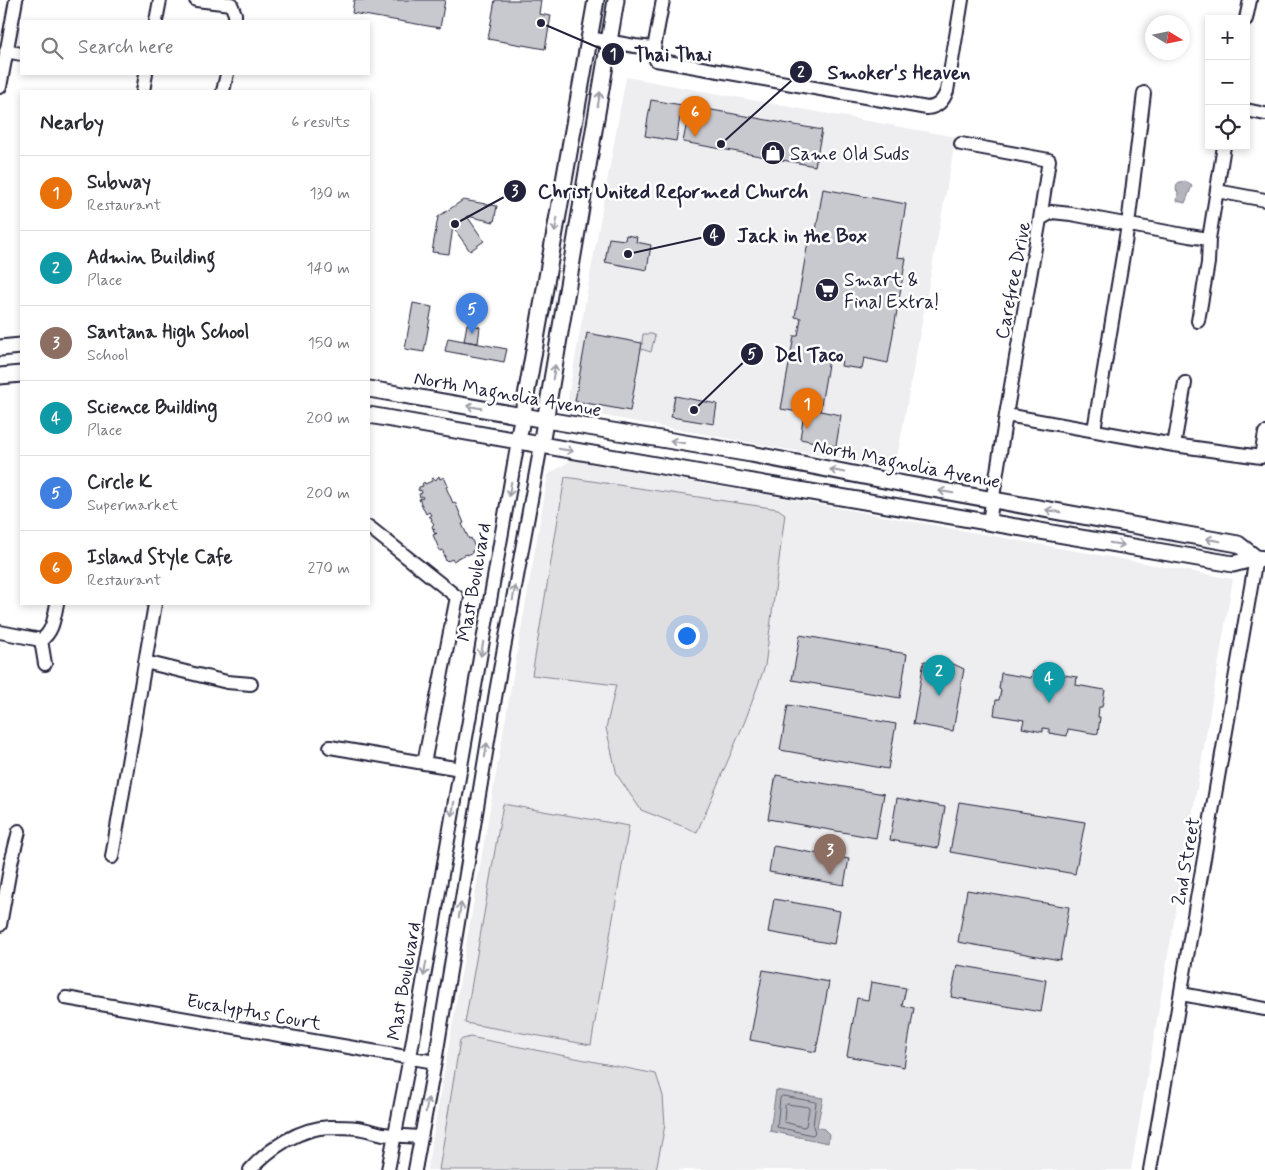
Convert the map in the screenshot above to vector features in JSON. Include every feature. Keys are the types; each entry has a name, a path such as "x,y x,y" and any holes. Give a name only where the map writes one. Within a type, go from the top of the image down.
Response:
{"main road":[{"name":"Mast Boulevard","path":"518,441 596,0"},
{"path":"542,445 616,0"},
{"path":"0,348 20,346"},
{"path":"0,376 20,374"},
{"name":"North Magnolia Avenue","path":"370,388 522,416 751,454 899,483 1238,544 1261,559"},
{"path":"370,415 1233,564 1261,559"}],"street":[{"path":"0,87 16,0"},
{"path":"156,20 160,0"},
{"path":"196,0 230,4 235,18"},
{"path":"663,0 654,48 656,60 927,108 932,108 939,104 944,99 947,91 962,0"},
{"path":"1247,15 1250,0"},
{"path":"589,38 654,48"},
{"path":"6,51 20,54"},
{"path":"143,90 146,75"},
{"path":"223,90 227,75"},
{"path":"1094,430 1128,225 1144,94"},
{"path":"1250,111 1265,114"},
{"path":"961,144 1049,160 1040,219"},
{"path":"1198,321 1223,150"},
{"path":"1217,191 1265,200"},
{"name":"Carefree Drive","path":"989,522 1040,219 1052,212 1071,214 1209,239"},
{"path":"1174,445 1185,383"},
{"path":"1006,415 1174,445 1261,457 1265,433"},
{"name":"Mast Boulevard","path":"388,1170 410,1057 518,441"},
{"path":"415,1170 435,1062 496,690 542,445"},
{"path":"370,528 457,597 424,763"},
{"name":"2nd Street","path":"1150,1170 1261,559"},
{"path":"0,632 41,640 47,636 52,627 56,605"},
{"path":"112,857 155,605"},
{"path":"41,640 45,664"},
{"path":"145,662 227,682 252,684"},
{"path":"330,747 461,769"},
{"path":"0,925 11,863 19,831"},
{"path":"1181,994 1265,1009"},
{"name":"Eucalyptus Court","path":"66,998 435,1062"},
{"path":"250,1170 268,1152 290,1138 328,1127 356,1128 394,1135 422,1137"}],"shaded area":[{"path":"626,77 956,137 895,469 566,409"},
{"path":"643,334 655,336 651,352 641,349"},
{"path":"571,460 1233,579 1131,1170 427,1170 548,475"},
{"path":"565,477 778,509 785,514 765,666 745,721 697,832 641,810 617,775 606,728 616,685 532,675"},
{"path":"503,804 629,826 591,1045 465,1023"},
{"path":"470,1037 656,1074 663,1096 665,1125 656,1170 439,1170 460,1040"}],"water":[{"path":"1185,181 1192,186 1185,203 1177,201 1178,192 1176,190 1177,184"},
{"path":"776,1090 823,1098 817,1127 824,1129 829,1134 828,1143 770,1131"}],"building":[{"path":"354,0 445,0 440,28 352,13"},
{"path":"495,0 541,0 539,14 551,16 545,49 488,39"},
{"path":"651,100 682,105 676,141 645,136"},
{"path":"690,106 822,130 815,166 683,142"},
{"path":"823,189 906,204 897,257 906,258 888,363 864,358 862,369 841,366 843,355 830,353 820,411 841,415 836,446 800,439 804,413 781,409 794,336 798,336 801,318 795,317 808,242 814,242"},
{"path":"463,200 497,206 494,222 467,216 484,241 470,251 453,227 449,254 432,252 438,217"},
{"path":"626,235 637,237 636,242 651,245 647,270 605,262 609,238 625,240"},
{"path":"413,303 432,307 424,352 405,349"},
{"path":"467,324 480,327 478,343 464,341"},
{"path":"587,333 642,343 630,411 575,401"},
{"path":"448,338 507,349 504,362 445,351"},
{"path":"675,396 717,404 714,424 671,417"},
{"path":"439,476 440,479 444,477 448,486 446,487 464,523 462,524 476,550 453,561 452,559 446,561 443,550 440,551 433,535 435,534 433,530 435,528 433,529 432,526 434,524 431,517 429,517 431,515 429,512 426,514 419,499 423,498 419,494 422,493 418,489 423,486 424,482 425,484 432,481 431,479 437,479"},
{"path":"800,635 907,654 900,698 792,680"},
{"path":"937,660 947,661 964,669 953,731 913,724 924,661 933,662"},
{"path":"1033,671 1052,674 1051,677 1056,678 1057,674 1077,677 1076,685 1105,690 1102,707 1099,707 1098,734 1068,729 1067,736 1049,733 1049,729 1043,728 1043,732 1022,728 1024,720 994,715 996,700 999,700 1001,690 999,689 1001,673 1031,678"},
{"path":"788,705 896,724 888,769 780,750"},
{"path":"776,775 884,794 876,838 768,819"},
{"path":"897,798 945,807 938,848 890,840"},
{"path":"959,802 1085,822 1075,874 950,852"},
{"path":"773,846 849,859 844,885 769,872"},
{"path":"967,890 1069,907 1060,960 958,942"},
{"path":"774,899 840,911 834,944 768,932"},
{"path":"957,965 1046,980 1041,1012 951,997"},
{"path":"763,970 829,982 816,1052 750,1040"},
{"path":"871,982 906,988 902,1006 914,1008 904,1067 847,1056 857,998 868,1000"}],"place":[{"name":"Thai Thai","path":"541,23"},
{"name":"Island Style Cafe","path":"695,137"},
{"name":"Smoker's Heaven","path":"721,144"},
{"name":"Same Old Suds","path":"773,153"},
{"name":"Christ United Reformed Church","path":"455,224"},
{"name":"Jack in the Box","path":"628,254"},
{"name":"Smart & Final Extra!","path":"827,290"},
{"name":"Circle K","path":"472,334"},
{"name":"Del Taco","path":"694,410"},
{"name":"Subway","path":"807,429"},
{"name":"Admin Building","path":"939,696"},
{"name":"Science Building","path":"1049,703"},
{"name":"Santana High School","path":"830,875"}]}
